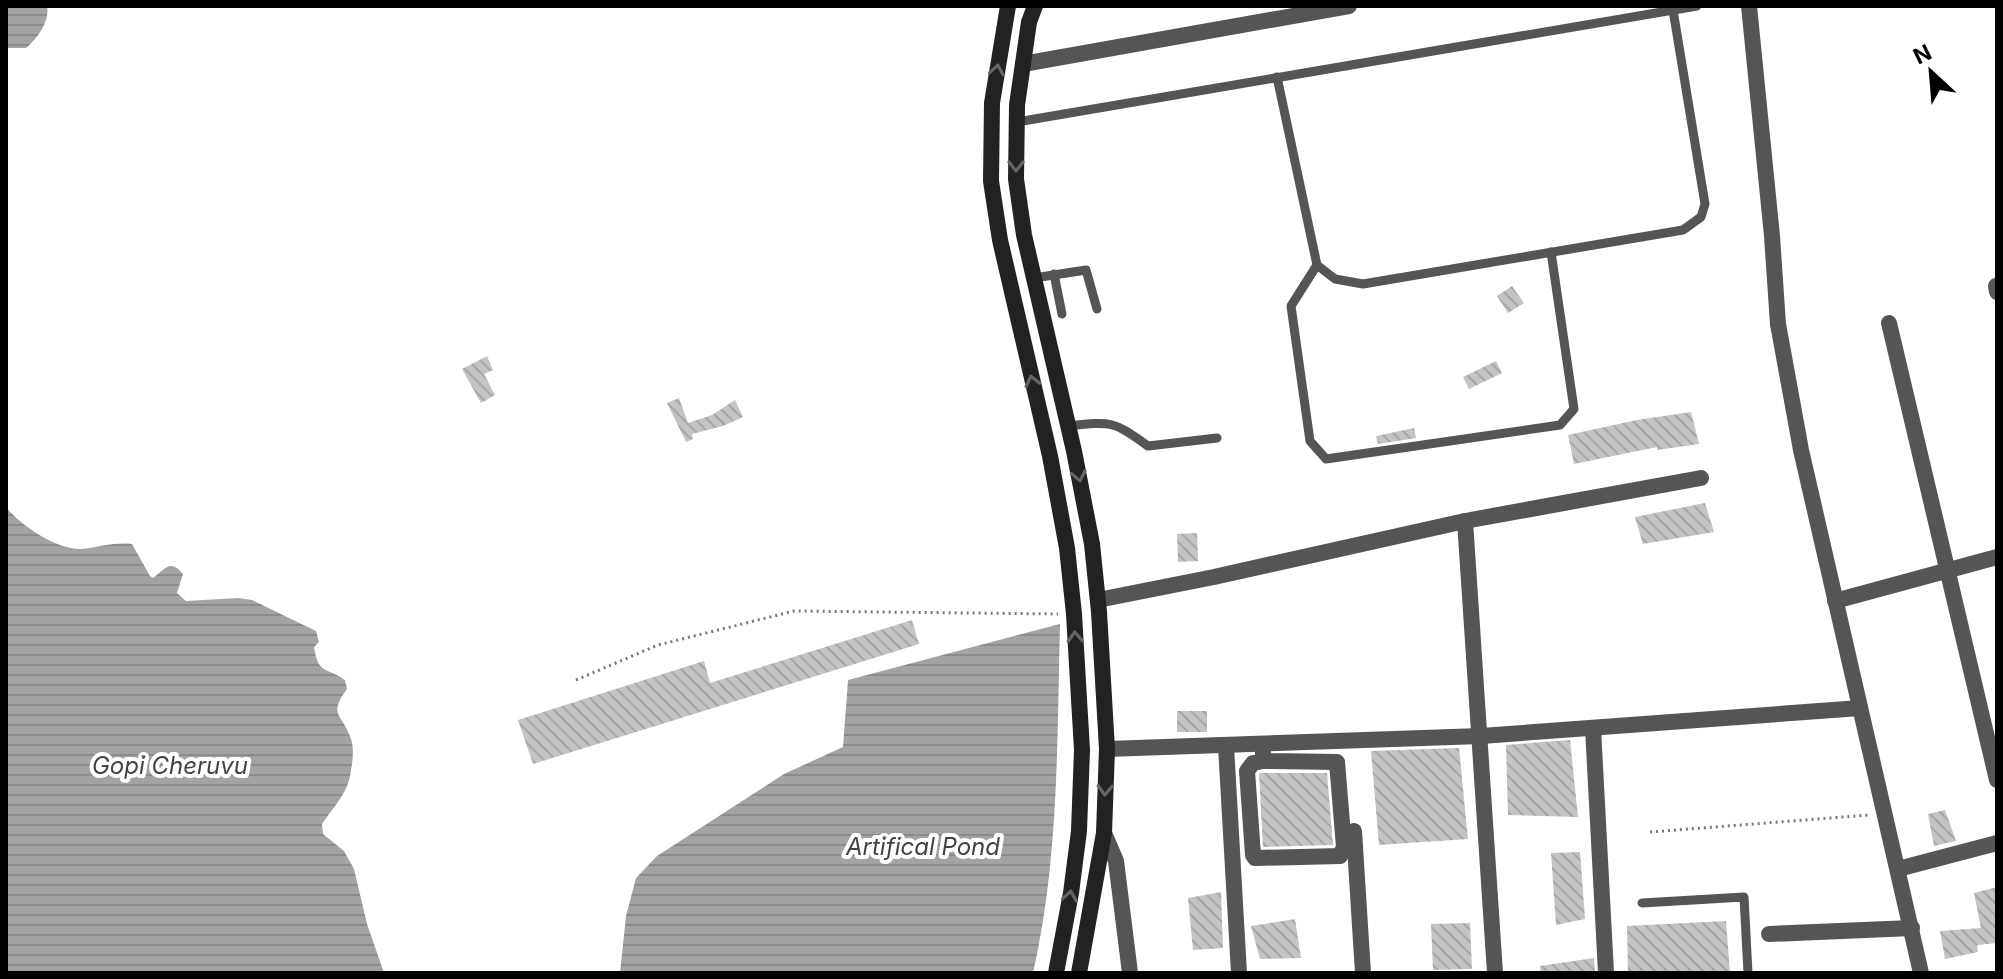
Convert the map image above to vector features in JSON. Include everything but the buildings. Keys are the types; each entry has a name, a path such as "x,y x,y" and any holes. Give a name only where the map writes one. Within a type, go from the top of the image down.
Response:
{"street":[{"path":"1008,6 992,103 991,181 1000,240 1053,471 1067,548 1082,750 1079,831 1056,973"},
{"path":"1035,6 1023,64 1017,122 1016,179 1034,278 1092,544 1107,749 1104,833 1079,973"},
{"path":"1023,64 1349,6"},
{"path":"1749,6 1778,324 1801,450 1921,973"},
{"path":"992,125 1017,122"},
{"path":"1889,323 1997,780"},
{"path":"1098,600 1465,521 1701,478"},
{"path":"1465,521 1495,973"},
{"path":"1835,601 1997,557"},
{"path":"1107,749 1226,746 1263,753 1315,760 1334,760 1339,766 1344,847 1340,856 1255,858 1248,765 1263,753 1313,743 1481,736 1860,708"},
{"path":"1593,728 1606,973"},
{"path":"1348,741 1363,973"},
{"path":"1313,743 1315,760"},
{"path":"1226,746 1239,973"},
{"path":"1079,831 1104,833"},
{"path":"1104,833 1116,861 1130,973"},
{"path":"1898,869 1997,843"},
{"path":"1769,934 1912,928"}],"lane":[{"path":"1017,122 1697,6"},
{"path":"1277,77 1317,265 1335,279 1363,284 1683,230 1701,217 1705,204 1673,10"},
{"path":"1317,265 1291,306 1310,441 1326,459 1560,425 1574,409 1551,252"},
{"path":"1034,278 1086,270 1097,309"},
{"path":"1054,274 1062,314"},
{"path":"1068,426 1118,424 1148,446 1217,438"},
{"path":"1642,903 1744,897 1748,973"}],"path":[{"path":"576,680 658,645 794,611 1074,614"},
{"path":"1650,832 1885,814"}],"water":[{"path":"6,6 47,6 47,18 42,29 26,48 6,48"},
{"name":"Gopi Cheruvu","path":"6,507 30,529 62,546 82,549 132,544 153,578 171,566 183,574 177,593 186,601 252,600 316,631 319,642 314,647 318,662 324,669 345,680 347,689 337,710 348,731 353,750 350,778 322,824 323,834 344,851 354,869 367,924 384,973 6,973"},
{"name":"Artifical Pond","path":"1060,624 1052,844 1042,930 1033,973 620,973 626,916 636,878 657,856 784,774 843,747 848,680"}]}
